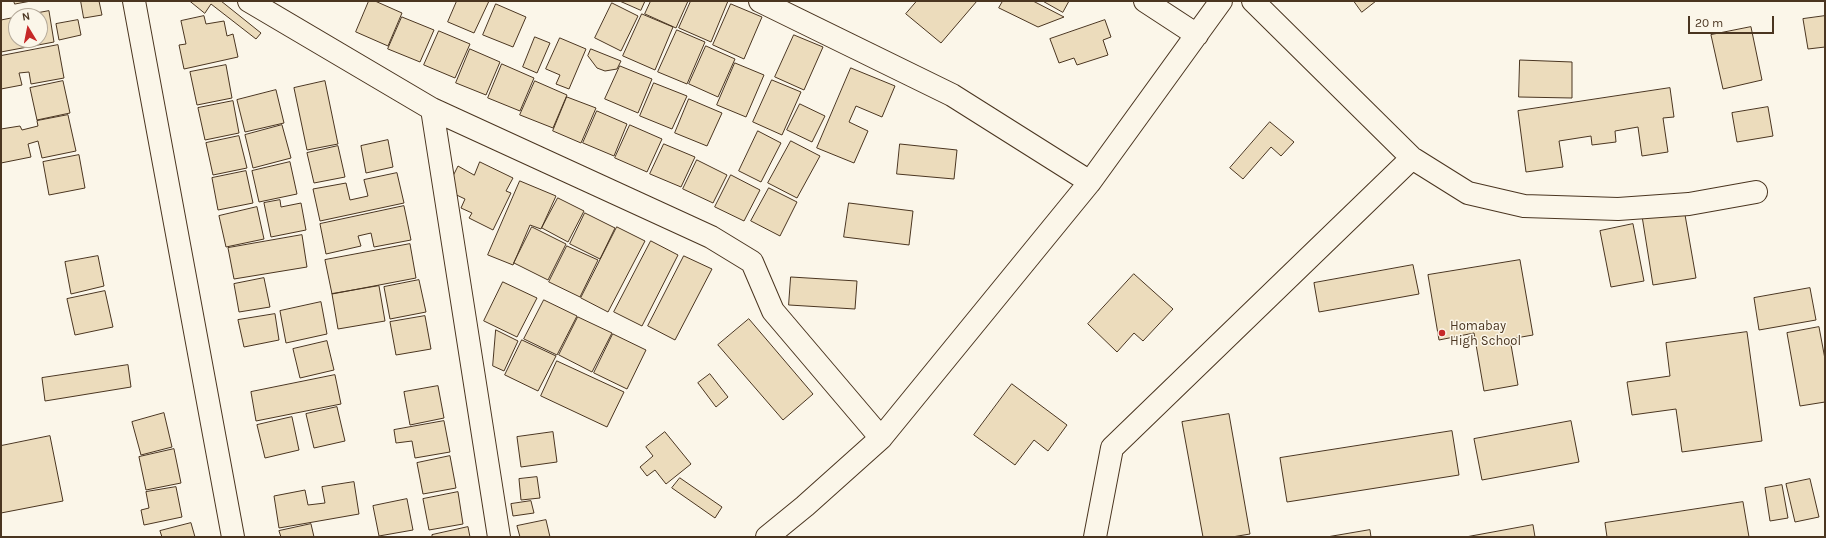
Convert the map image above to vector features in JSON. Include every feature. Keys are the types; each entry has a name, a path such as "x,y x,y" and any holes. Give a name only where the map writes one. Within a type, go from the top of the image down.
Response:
{"street":[{"path":"134,1 233,537"},
{"path":"249,1 432,109 711,237 752,262 773,311 881,438"},
{"path":"760,1 952,95 1090,182"},
{"path":"1145,1 1197,35"},
{"path":"766,537 805,506 881,438 1090,182 1221,1"},
{"path":"1253,1 1412,158 1468,193 1524,206 1618,208 1689,204 1756,192"},
{"path":"432,109 499,537"},
{"path":"1095,537 1112,448 1412,158"}],"building":[{"path":"14,1 31,1 15,4"},
{"path":"81,1 99,1 102,15 84,18"},
{"path":"190,1 221,1 261,33 256,39 211,4 205,13"},
{"path":"369,1 375,1 402,13 388,46 356,32"},
{"path":"457,1 489,1 474,33 448,22"},
{"path":"620,1 645,1 641,10"},
{"path":"651,1 688,1 676,28 645,14"},
{"path":"691,1 728,1 711,42 679,28"},
{"path":"917,1 977,1 941,43 906,14"},
{"path":"1003,1 1033,1 1064,17 1038,27 999,8"},
{"path":"1043,1 1069,1 1063,12"},
{"path":"1354,1 1376,1 1362,12"},
{"path":"612,3 638,16 621,51 595,38"},
{"path":"496,4 526,17 513,47 483,35"},
{"path":"731,4 762,17 744,59 713,45"},
{"path":"48,11 54,42 48,43"},
{"path":"642,14 673,27 655,70 623,56"},
{"path":"204,16 206,24 224,21 227,36 233,34 238,57 184,69 179,45 186,44 181,21"},
{"path":"1825,16 1825,47 1808,49 1803,19"},
{"path":"402,17 434,30 420,62 388,49"},
{"path":"8,19 8,48 22,48 1,52 1,20"},
{"path":"78,20 81,35 59,40 56,24"},
{"path":"1105,20 1111,37 1103,40 1108,55 1077,65 1074,58 1059,63 1050,39"},
{"path":"1751,27 1762,80 1723,89 1711,35"},
{"path":"677,30 705,42 687,84 658,72"},
{"path":"439,31 470,44 455,78 424,65"},
{"path":"794,35 823,47 804,90 775,77"},
{"path":"535,37 550,43 537,73 523,67"},
{"path":"560,38 586,49 569,89 556,84 560,75 546,69"},
{"path":"58,45 64,78 31,84 29,72 19,73 22,85 1,89 1,56"},
{"path":"706,46 735,59 718,97 689,84"},
{"path":"470,49 500,62 486,95 456,83"},
{"path":"591,49 621,61 617,69 605,71 597,68 588,56"},
{"path":"1520,60 1572,62 1572,98 1519,97"},
{"path":"735,63 764,75 746,117 717,105"},
{"path":"502,64 534,78 520,111 488,98"},
{"path":"226,65 232,98 197,105 190,72"},
{"path":"620,66 652,79 638,113 605,99"},
{"path":"851,68 895,86 882,117 856,106 849,122 868,131 854,163 817,148"},
{"path":"772,80 801,92 782,135 753,122"},
{"path":"63,81 70,113 37,120 30,88"},
{"path":"325,81 338,144 307,150 294,88"},
{"path":"535,81 567,95 553,128 520,115"},
{"path":"654,83 687,96 672,129 640,116"},
{"path":"1670,88 1674,117 1663,118 1668,152 1642,156 1638,127 1615,131 1616,142 1592,145 1591,136 1559,141 1563,167 1526,172 1518,111"},
{"path":"276,90 284,123 245,132 237,100"},
{"path":"567,97 596,108 581,143 553,131"},
{"path":"689,99 722,113 707,146 675,133"},
{"path":"233,101 239,133 205,140 198,108"},
{"path":"800,104 825,116 812,142 787,130"},
{"path":"1768,107 1773,136 1737,142 1732,113"},
{"path":"597,111 627,124 614,156 583,143"},
{"path":"68,115 76,151 42,158 38,141 28,144 31,157 1,163 1,129 20,126 22,130 38,126 37,121"},
{"path":"1270,122 1294,142 1281,156 1271,147 1243,179 1230,168"},
{"path":"282,125 291,158 253,168 245,135"},
{"path":"630,125 662,139 647,172 615,158"},
{"path":"758,131 781,143 761,182 739,171"},
{"path":"239,136 247,168 213,175 206,143"},
{"path":"388,140 393,167 366,173 361,146"},
{"path":"791,141 820,156 797,198 768,183"},
{"path":"664,144 695,157 681,187 650,174"},
{"path":"900,144 957,150 954,179 897,174"},
{"path":"338,146 345,177 314,183 307,153"},
{"path":"79,155 85,188 49,195 43,162"},
{"path":"697,160 727,175 713,203 683,189"},
{"path":"290,162 297,194 259,202 252,171"},
{"path":"480,162 513,178 506,191 511,193 493,230 469,218 472,213 461,208 465,199 446,190 458,166 474,175"},
{"path":"246,171 253,203 218,210 212,178"},
{"path":"397,173 404,203 320,221 313,189 346,183 350,200 368,196 364,180"},
{"path":"731,175 760,190 744,221 715,207"},
{"path":"520,181 556,196 541,229 530,225 513,265 488,255"},
{"path":"769,188 797,202 780,236 751,221"},
{"path":"558,198 584,211 568,242 542,228"},
{"path":"280,200 281,207 301,203 306,230 271,237 264,203"},
{"path":"849,203 913,211 909,245 844,237"},
{"path":"404,206 411,240 374,247 371,233 358,236 361,246 326,254 320,224"},
{"path":"257,207 264,239 226,247 219,216"},
{"path":"1684,209 1696,278 1653,285 1642,216"},
{"path":"585,213 615,228 600,259 570,244"},
{"path":"1633,224 1644,281 1611,287 1600,231"},
{"path":"532,227 566,244 548,280 514,263"},
{"path":"617,227 645,241 608,312 581,298"},
{"path":"302,235 307,267 234,279 228,248"},
{"path":"651,241 678,255 642,326 614,312"},
{"path":"410,244 416,278 332,294 325,260"},
{"path":"567,246 598,260 580,297 549,282"},
{"path":"98,256 104,286 71,294 65,262"},
{"path":"684,256 712,269 675,340 648,326"},
{"path":"1520,260 1533,335 1510,339 1518,385 1484,391 1474,333 1439,340 1428,275"},
{"path":"1413,265 1419,294 1319,312 1314,283"},
{"path":"1134,274 1173,309 1143,341 1134,333 1117,352 1088,324"},
{"path":"791,277 857,281 855,309 789,305"},
{"path":"264,278 270,307 239,312 234,284"},
{"path":"419,280 426,312 390,319 384,287"},
{"path":"503,282 537,298 517,337 484,321"},
{"path":"379,286 385,321 338,329 332,294"},
{"path":"1810,288 1816,320 1759,330 1754,298"},
{"path":"105,291 113,327 75,335 67,299"},
{"path":"544,300 577,316 557,355 524,339"},
{"path":"321,302 327,334 286,343 280,311"},
{"path":"275,314 279,340 244,347 238,320"},
{"path":"425,316 431,349 396,355 390,322"},
{"path":"578,317 612,333 592,372 559,355"},
{"path":"749,319 813,394 783,420 718,345"},
{"path":"1819,327 1825,359 1825,402 1800,406 1787,333"},
{"path":"496,330 518,341 504,371 493,366"},
{"path":"1747,332 1762,441 1682,452 1676,409 1632,415 1627,382 1670,376 1666,343"},
{"path":"613,334 646,350 627,389 594,373"},
{"path":"522,340 556,356 538,391 505,375"},
{"path":"327,341 334,370 300,378 293,349"},
{"path":"557,361 624,392 607,427 541,396"},
{"path":"128,365 131,387 45,401 42,378"},
{"path":"710,374 728,397 716,407 698,383"},
{"path":"335,375 341,404 256,421 251,392"},
{"path":"1012,384 1067,425 1048,451 1034,440 1015,465 974,435"},
{"path":"438,386 444,418 410,425 404,392"},
{"path":"337,407 345,441 314,448 306,414"},
{"path":"164,413 172,447 141,455 132,422"},
{"path":"1229,414 1250,534 1232,537 1203,537 1182,422"},
{"path":"292,417 299,450 265,458 257,425"},
{"path":"444,421 450,452 415,458 412,441 396,443 394,430"},
{"path":"1571,421 1579,462 1482,480 1474,439"},
{"path":"1452,431 1459,475 1287,502 1280,458"},
{"path":"553,432 557,462 521,467 517,437"},
{"path":"665,432 691,464 666,484 655,470 647,476 640,467 653,456 646,447"},
{"path":"50,436 63,501 1,513 1,446"},
{"path":"174,449 181,483 146,490 139,457"},
{"path":"450,456 456,488 423,494 417,463"},
{"path":"537,477 540,498 521,500 519,479"},
{"path":"680,478 722,507 715,518 672,488"},
{"path":"1810,479 1819,517 1795,522 1786,484"},
{"path":"354,482 359,514 279,528 274,496 305,490 308,505 325,503 322,487"},
{"path":"1782,485 1788,518 1770,521 1765,488"},
{"path":"176,487 182,517 144,525 141,510 149,508 146,492"},
{"path":"458,492 463,524 429,530 423,499"},
{"path":"407,499 413,530 379,536 373,506"},
{"path":"531,501 534,513 513,516 511,504"},
{"path":"1743,502 1749,537 1607,537 1605,523"},
{"path":"546,520 550,537 520,537 517,526"},
{"path":"191,523 195,537 162,537 160,531"},
{"path":"311,524 314,537 281,537 279,531"},
{"path":"1533,525 1535,537 1466,537"},
{"path":"468,527 470,537 432,537 432,535"},
{"path":"1370,530 1371,537 1327,537"}],"place":[{"name":"Homabay High School","path":"1442,333"}]}
